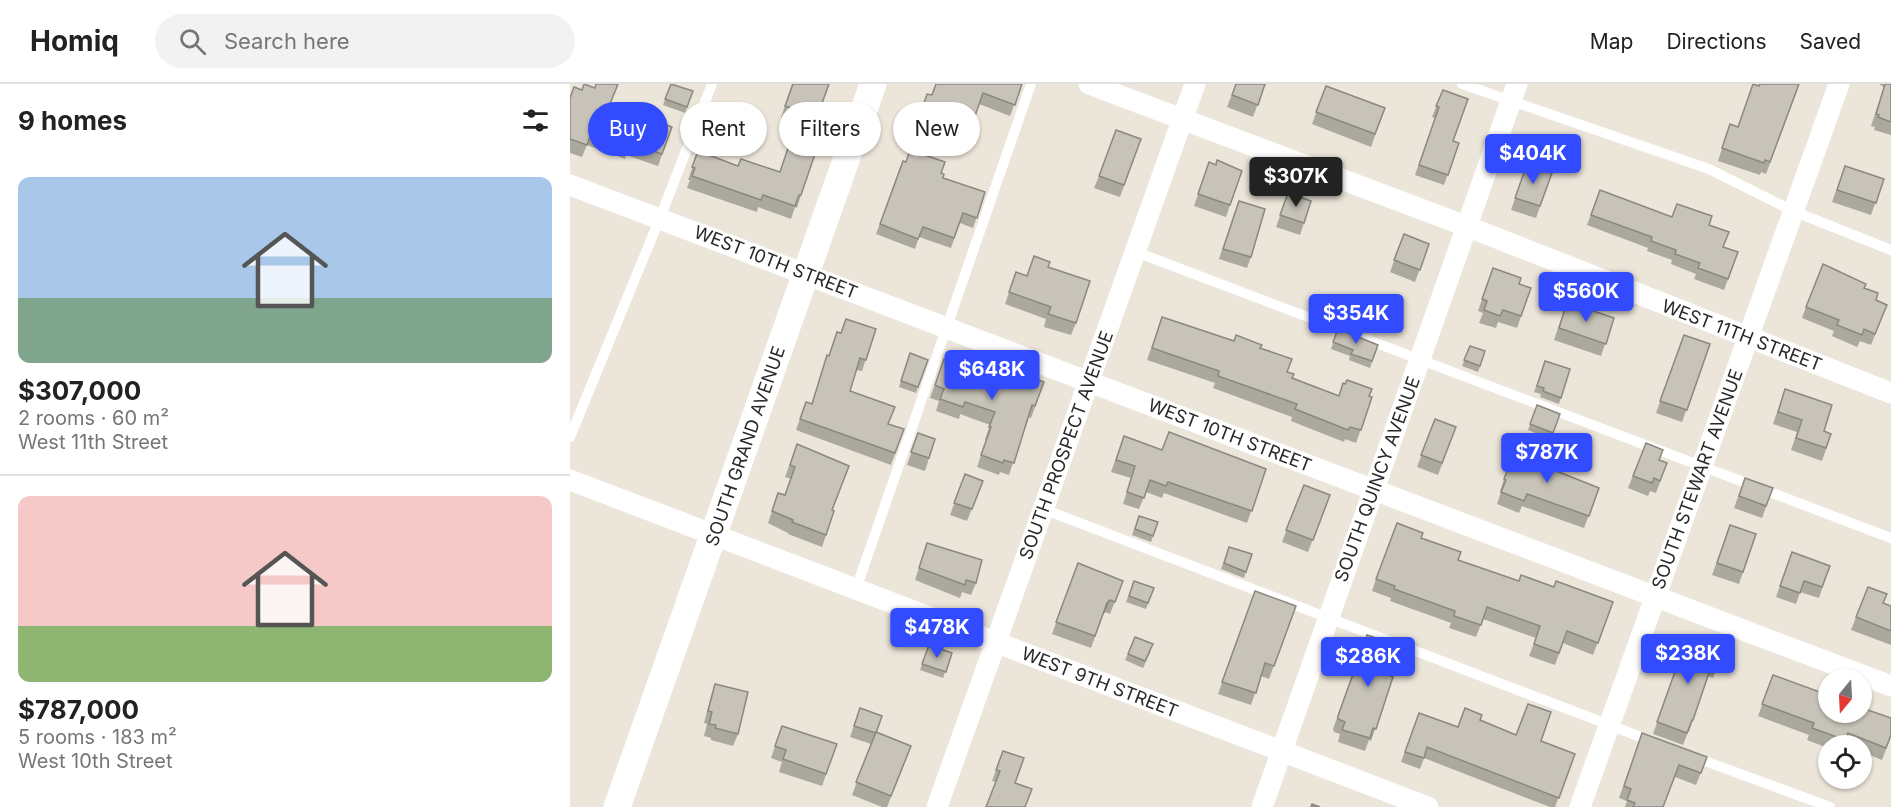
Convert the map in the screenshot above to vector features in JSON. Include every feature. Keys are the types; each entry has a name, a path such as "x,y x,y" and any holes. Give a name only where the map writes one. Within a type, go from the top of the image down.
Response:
{"street":[{"name":"SOUTH GRAND AVENUE","path":"617,807 873,84"},
{"name":"WEST 11TH STREET","path":"1089,84 1466,226 1891,393"},
{"name":"SOUTH PROSPECT AVENUE","path":"937,807 1195,84"},
{"name":"SOUTH STEWART AVENUE","path":"1580,807 1839,84"},
{"name":"SOUTH QUINCY AVENUE","path":"1262,807 1514,92"},
{"name":"WEST 10TH STREET","path":"570,185 1891,686"},
{"name":"WEST 9TH STREET","path":"570,480 1428,807"}],"lane":[{"path":"570,437 712,84"},
{"path":"856,589 1031,84"},
{"path":"1462,84 1514,92 1709,169 1794,211 1891,250"},
{"path":"1136,252 1891,538"},
{"path":"1043,509 1664,746"},
{"path":"1686,754 1830,807"}],"building":[{"path":"584,84 595,88 596,84 618,84 611,102 588,102 587,145 570,139 570,98 574,87 582,90"},
{"path":"671,84 693,91 689,102 680,102 680,104 665,99"},
{"path":"793,84 829,84 822,102 786,102"},
{"path":"936,84 1022,84 1015,105 983,93 980,102 924,102 927,94 932,95"},
{"path":"1236,84 1265,84 1258,105 1232,95"},
{"path":"1753,84 1759,86 1760,84 1799,84 1770,162 1765,160 1764,163 1722,148 1730,124 1738,127"},
{"path":"1885,84 1891,84 1891,122 1876,114"},
{"path":"1326,86 1385,108 1375,134 1316,112"},
{"path":"1443,90 1468,99 1453,141 1459,143 1448,175 1419,165"},
{"path":"668,126 672,127 668,138"},
{"path":"1116,130 1141,139 1124,185 1099,176"},
{"path":"696,156 711,156 738,166 741,159 780,172 785,156 814,156 795,206 763,195 761,200 692,176 695,168 692,167"},
{"path":"908,156 928,156 945,162 941,173 944,174 943,178 985,192 977,218 963,213 954,238 923,227 918,239 880,224 903,161 906,162"},
{"path":"1217,160 1242,171 1230,205 1198,194 1209,162 1216,165"},
{"path":"1527,164 1552,173 1540,206 1515,198"},
{"path":"1845,166 1884,179 1876,203 1837,190"},
{"path":"1600,190 1672,217 1677,204 1712,216 1709,225 1729,232 1723,247 1738,252 1728,279 1698,268 1700,263 1675,254 1676,250 1651,241 1652,237 1591,215"},
{"path":"1288,193 1311,201 1304,223 1280,215"},
{"path":"1239,201 1265,209 1251,257 1223,249"},
{"path":"1404,234 1429,244 1420,270 1394,260"},
{"path":"1034,256 1050,262 1048,267 1090,281 1076,323 1048,314 1051,307 1009,292 1016,272 1027,276"},
{"path":"1823,264 1866,284 1864,288 1878,293 1876,300 1887,305 1875,334 1864,329 1862,335 1837,325 1839,320 1806,307"},
{"path":"1493,268 1521,278 1519,284 1531,288 1521,316 1503,310 1500,316 1484,310 1487,301 1482,299"},
{"path":"1567,302 1614,318 1606,344 1559,328"},
{"path":"1162,317 1234,341 1236,335 1262,345 1260,348 1292,359 1287,372 1294,374 1292,378 1339,396 1343,383 1345,384 1347,380 1372,389 1369,396 1372,397 1361,430 1350,427 1348,430 1295,409 1297,404 1218,376 1219,371 1152,348"},
{"path":"846,319 876,329 866,360 860,358 850,391 895,407 888,424 904,429 895,453 800,419 806,402 812,404 827,355 829,356 837,332 841,333"},
{"path":"1338,329 1378,345 1372,361 1351,354 1353,350 1333,342"},
{"path":"1684,335 1710,344 1687,410 1660,401"},
{"path":"1470,346 1485,351 1480,366 1464,360"},
{"path":"910,353 928,360 918,387 901,381"},
{"path":"958,354 1012,375 1014,371 1044,382 1035,406 1032,405 1014,463 1004,460 1003,463 981,455 995,412 965,402 963,407 940,399 944,389 935,385 944,359 955,363"},
{"path":"1545,361 1570,369 1561,398 1537,386"},
{"path":"1785,389 1832,405 1824,431 1831,434 1826,448 1796,438 1802,420 1778,412"},
{"path":"1537,405 1560,414 1553,433 1530,424"},
{"path":"1435,419 1456,427 1442,463 1421,455"},
{"path":"1169,432 1266,469 1252,511 1168,482 1166,486 1150,480 1144,498 1127,492 1135,466 1116,460 1124,436 1162,450"},
{"path":"918,433 935,439 929,458 911,452"},
{"path":"1646,443 1663,450 1659,460 1667,463 1660,481 1654,478 1652,483 1633,476"},
{"path":"797,444 849,466 832,510 834,511 826,535 792,522 793,520 772,511 778,493 785,495 795,467 790,465"},
{"path":"1517,447 1537,455 1534,462 1599,488 1589,516 1527,494 1524,501 1501,492"},
{"path":"965,474 983,481 972,509 954,503"},
{"path":"1745,478 1773,488 1766,506 1739,496"},
{"path":"1304,485 1330,495 1313,540 1286,530"},
{"path":"1139,516 1158,522 1153,536 1135,529"},
{"path":"1397,523 1423,533 1421,538 1461,552 1458,560 1519,581 1521,575 1554,587 1556,581 1613,602 1598,643 1567,631 1559,653 1534,644 1540,626 1487,607 1481,625 1454,616 1455,611 1394,589 1395,586 1376,579"},
{"path":"1730,525 1756,534 1743,572 1717,563"},
{"path":"927,543 982,560 976,583 966,580 965,585 919,568"},
{"path":"1229,547 1252,554 1246,572 1224,563"},
{"path":"1792,552 1830,566 1822,587 1804,581 1800,593 1780,586"},
{"path":"1078,563 1123,581 1115,602 1110,600 1107,603 1095,636 1056,622"},
{"path":"1134,581 1154,588 1148,603 1129,596"},
{"path":"1868,587 1887,594 1883,603 1891,606 1891,631 1856,617"},
{"path":"1255,591 1296,606 1274,666 1265,663 1256,693 1222,682"},
{"path":"1367,635 1398,645 1388,675 1393,677 1376,729 1373,728 1370,738 1342,730 1345,722 1338,719"},
{"path":"1135,637 1153,644 1145,661 1128,654"},
{"path":"1687,638 1723,651 1718,666 1712,664 1687,733 1657,722"},
{"path":"929,645 952,653 946,672 922,664"},
{"path":"1773,675 1818,691 1818,723 1872,723 1872,711 1891,718 1891,735 1886,748 1872,742 1872,735 1848,733 1847,735 1831,735 1812,728 1814,723 1762,704"},
{"path":"715,684 748,692 738,734 715,728 716,725 709,724 712,712 708,711"},
{"path":"1528,704 1551,712 1541,741 1575,754 1559,798 1427,747 1424,758 1405,752 1419,713 1458,727 1465,708 1482,715 1480,720 1516,735"},
{"path":"860,708 882,716 876,733 854,726"},
{"path":"782,726 837,744 826,774 783,759 786,750 775,746"},
{"path":"876,732 911,746 891,796 856,782"},
{"path":"1642,733 1707,757 1701,773 1679,765 1663,807 1633,807 1635,803 1627,800 1631,789 1624,786"},
{"path":"1003,751 1024,758 1015,783 1032,789 1025,807 986,807 1000,771 996,770"}]}
